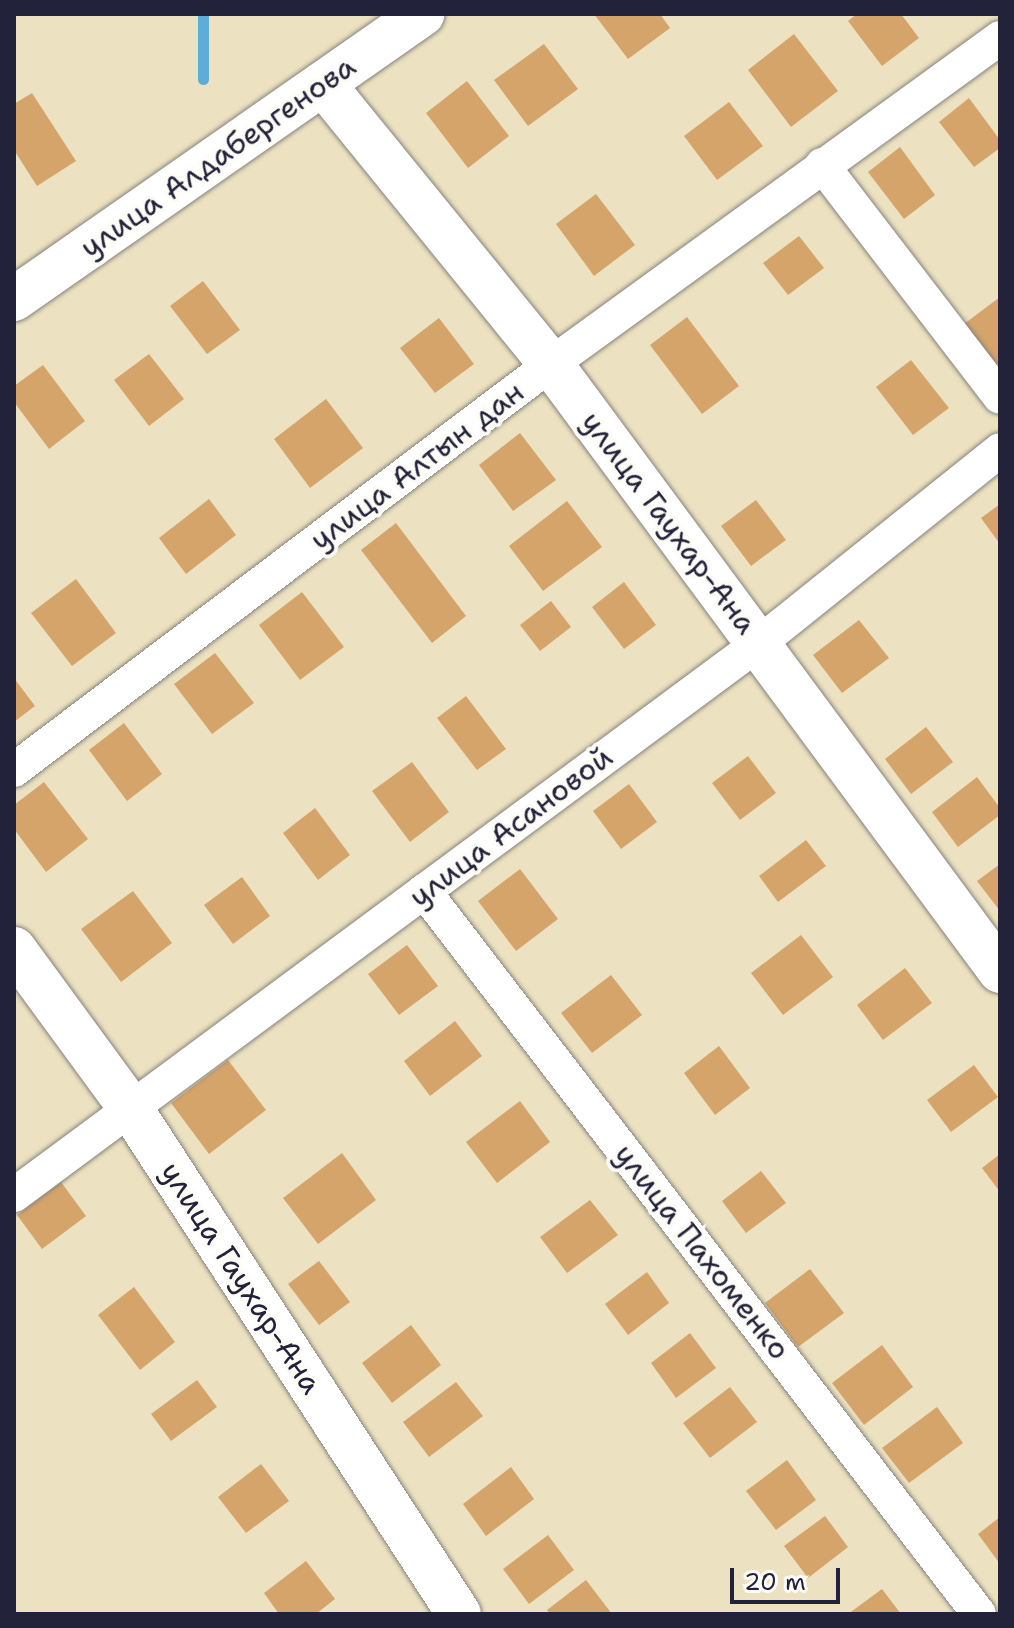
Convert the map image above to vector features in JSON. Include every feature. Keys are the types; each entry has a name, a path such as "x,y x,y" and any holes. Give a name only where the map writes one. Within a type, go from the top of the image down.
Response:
{"street":[{"name":"улица Алдабергенова","path":"14,299 422,14"},
{"name":"улица Алтын дан","path":"14,770 551,364 1000,38"},
{"name":"улица Гаухар-Ана","path":"324,85 551,364 1000,971"},
{"path":"822,165 1000,397"},
{"name":"улица Асановой","path":"14,1195 758,644 1000,450"},
{"name":"улица Пахоменко","path":"424,891 979,1614"},
{"name":"улица Гаухар-Ана","path":"14,949 131,1109 459,1614"}],"building":[{"path":"594,14 660,14 670,28 628,59"},
{"path":"857,14 901,14 919,38 882,66 848,21"},
{"path":"794,34 838,91 791,127 748,70"},
{"path":"544,44 578,89 528,126 494,80"},
{"path":"467,81 509,136 468,168 426,113"},
{"path":"32,93 76,161 37,186 14,150 14,104"},
{"path":"969,98 1000,140 1000,148 974,167 939,122"},
{"path":"729,102 763,146 717,180 684,136"},
{"path":"900,147 935,195 904,219 868,172"},
{"path":"596,194 635,245 594,276 556,224"},
{"path":"799,236 824,268 788,295 763,263"},
{"path":"203,281 240,330 207,354 170,306"},
{"path":"1000,297 1000,362 992,368 960,327"},
{"path":"687,317 739,386 702,414 650,345"},
{"path":"439,318 474,364 435,393 400,348"},
{"path":"149,354 184,399 149,426 114,380"},
{"path":"911,360 949,408 913,435 876,387"},
{"path":"43,365 85,421 49,449 14,402 14,386"},
{"path":"326,399 363,448 310,488 274,439"},
{"path":"520,433 556,480 513,511 479,465"},
{"path":"209,499 236,535 186,574 159,538"},
{"path":"756,500 786,540 751,566 721,526"},
{"path":"567,501 602,547 543,591 509,546"},
{"path":"1000,504 1000,544 981,518"},
{"path":"396,523 466,616 432,643 361,550"},
{"path":"76,579 116,633 72,666 31,613"},
{"path":"624,582 656,625 624,649 592,607"},
{"path":"302,592 344,647 300,680 259,625"},
{"path":"551,601 571,627 540,651 520,625"},
{"path":"859,620 889,658 842,693 813,655"},
{"path":"215,653 254,703 212,734 174,684"},
{"path":"14,678 35,706 14,722"},
{"path":"466,696 506,749 477,770 437,718"},
{"path":"124,723 162,774 127,801 89,750"},
{"path":"926,727 953,762 911,794 885,759"},
{"path":"748,756 776,793 740,820 712,783"},
{"path":"412,762 449,812 410,842 372,791"},
{"path":"977,777 1000,808 1000,815 958,847 932,812"},
{"path":"44,782 88,839 46,872 14,829 14,805"},
{"path":"629,784 657,822 621,849 593,811"},
{"path":"315,808 350,855 318,880 283,833"},
{"path":"806,840 826,866 778,902 759,876"},
{"path":"1000,864 1000,911 977,881"},
{"path":"520,869 558,919 516,951 478,901"},
{"path":"242,877 270,916 233,944 204,905"},
{"path":"133,891 172,943 121,982 81,929"},
{"path":"801,935 833,977 783,1015 751,973"},
{"path":"407,945 438,986 399,1015 368,974"},
{"path":"905,968 932,1003 883,1040 857,1005"},
{"path":"611,975 642,1015 592,1053 561,1013"},
{"path":"455,1021 482,1056 430,1096 404,1061"},
{"path":"719,1046 750,1088 715,1115 684,1073"},
{"path":"228,1060 266,1110 209,1154 171,1103"},
{"path":"974,1065 998,1097 951,1132 927,1100"},
{"path":"520,1101 550,1142 497,1183 466,1142"},
{"path":"342,1153 376,1200 318,1244 283,1198"},
{"path":"1000,1154 1000,1192 982,1168"},
{"path":"761,1171 786,1203 746,1233 722,1201"},
{"path":"61,1182 86,1216 42,1249 17,1215"},
{"path":"590,1200 618,1235 567,1273 540,1237"},
{"path":"319,1261 350,1302 319,1325 288,1284"},
{"path":"810,1269 844,1313 798,1347 765,1303"},
{"path":"647,1272 669,1303 628,1335 605,1304"},
{"path":"134,1287 175,1342 140,1370 98,1315"},
{"path":"411,1325 441,1365 392,1403 362,1363"},
{"path":"690,1333 716,1368 676,1398 651,1363"},
{"path":"882,1345 913,1387 864,1425 832,1383"},
{"path":"197,1380 217,1407 171,1441 151,1414"},
{"path":"456,1382 483,1416 429,1457 403,1422"},
{"path":"730,1387 757,1422 710,1458 683,1423"},
{"path":"937,1407 963,1443 909,1483 882,1448"},
{"path":"787,1460 816,1500 776,1530 746,1491"},
{"path":"261,1464 289,1501 246,1533 218,1497"},
{"path":"511,1467 534,1499 486,1536 463,1504"},
{"path":"825,1516 848,1547 808,1578 784,1546"},
{"path":"1000,1517 1000,1564 978,1534"},
{"path":"548,1535 574,1570 529,1604 503,1569"},
{"path":"306,1561 335,1599 316,1614 279,1614 264,1593"},
{"path":"586,1580 612,1614 550,1614 547,1610"},
{"path":"882,1589 901,1614 848,1614"}],"waterway":[{"path":"203,14 203,79"}]}
